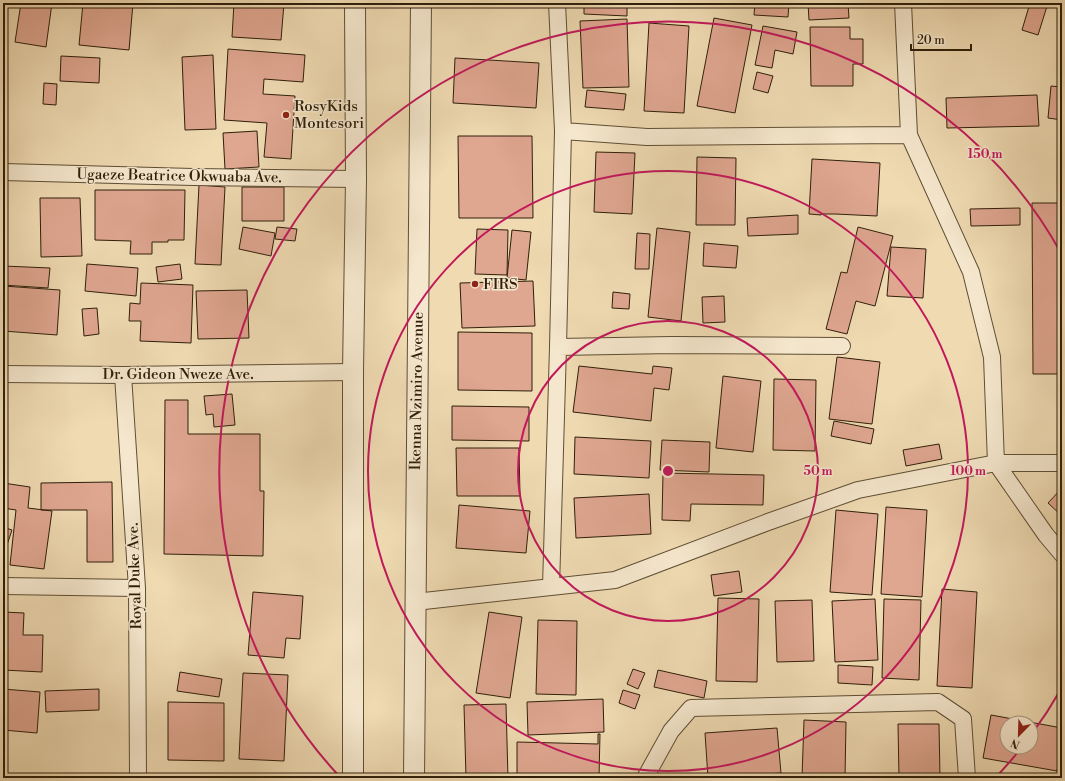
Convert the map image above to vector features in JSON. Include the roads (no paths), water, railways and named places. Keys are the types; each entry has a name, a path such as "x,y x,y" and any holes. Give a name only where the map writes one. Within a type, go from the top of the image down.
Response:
{"street":[{"path":"353,778 353,372 356,179 355,3"},
{"name":"Ikenna Nzimiro Avenue","path":"414,778 421,3"},
{"path":"551,587 563,131 557,3"},
{"path":"903,3 909,135 971,272 992,357 996,462 1046,535 1062,554"},
{"path":"563,131 647,137 909,135"},
{"name":"Ugaeze Beatrice Okwuaba Ave.","path":"3,172 193,177 356,179"},
{"path":"558,347 672,345 842,346"},
{"name":"Dr. Gideon Nweze Ave.","path":"3,374 123,375 353,372"},
{"name":"Royal Duke Ave.","path":"123,375 137,588 138,778"},
{"path":"416,602 615,580 768,522 858,490 996,462 1062,463"},
{"path":"3,586 137,588"},
{"path":"644,778 671,731 691,708 938,702 963,719 966,778"}],"place":[{"name":"RosyKids Montesori","path":"286,115"},
{"name":"FIRS","path":"475,284"}]}
